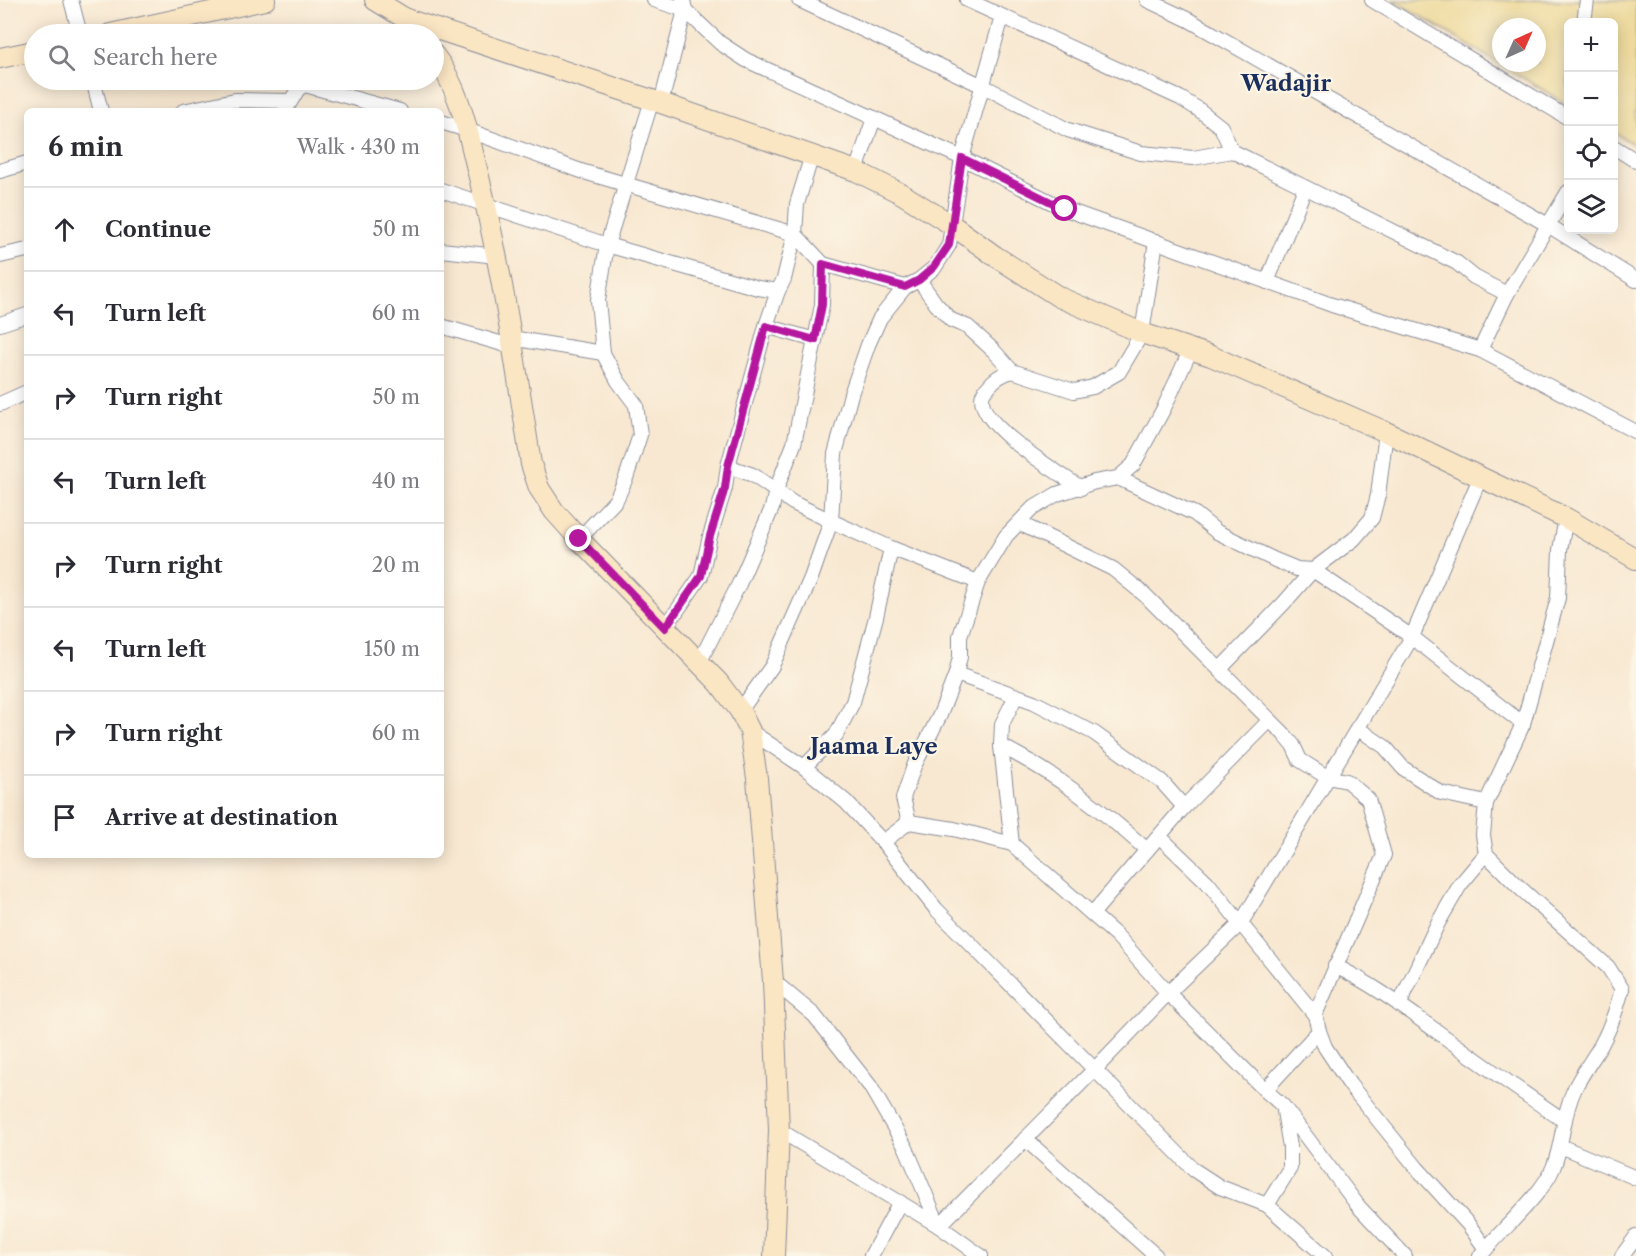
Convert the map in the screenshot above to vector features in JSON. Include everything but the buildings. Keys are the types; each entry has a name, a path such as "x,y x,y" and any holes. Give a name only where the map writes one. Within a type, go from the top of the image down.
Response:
{"street":[{"path":"71,0 77,24"},
{"path":"155,24 263,0"},
{"path":"375,0 408,24"},
{"path":"654,0 684,5 720,43 746,60 962,158 1065,209 1332,305 1480,350 1583,402 1636,432"},
{"path":"799,0 983,86 1068,130 1141,153 1192,158 1232,151 1457,263 1474,277 1507,294"},
{"path":"967,0 1189,104 1221,127 1232,151"},
{"path":"1147,0 1189,20 1548,225 1636,280"},
{"path":"1372,0 1564,115"},
{"path":"1585,18 1587,0"},
{"path":"579,539 616,500 640,435 636,405 618,381 603,353 598,300 608,245 626,184 657,102 684,5"},
{"path":"740,711 772,666 811,578 831,521 835,454 850,394 880,318 905,287 919,280 934,267 949,245 962,158 1002,17"},
{"path":"444,37 657,102 856,171 902,194 952,225 994,256 1059,297 1142,333 1211,356 1386,432 1566,518 1636,559"},
{"path":"0,58 24,53"},
{"path":"444,67 467,129 486,203 497,256 531,464 539,488 554,511 579,539 719,683 740,711 750,731 757,778 773,981 778,1130 774,1256"},
{"path":"96,90 100,108"},
{"path":"197,108 235,100 287,106 297,90"},
{"path":"323,90 389,108"},
{"path":"856,171 874,118"},
{"path":"444,123 584,172 795,234 823,264 905,287"},
{"path":"1618,150 1636,161"},
{"path":"665,628 701,576 766,326 784,279 795,234 797,204 812,156"},
{"path":"0,171 24,164"},
{"path":"1268,282 1305,188"},
{"path":"444,191 608,245 758,288 778,291"},
{"path":"1480,350 1507,294 1564,200"},
{"path":"919,280 951,320 968,327 1012,371 1074,391 1093,387 1119,372 1142,333 1156,241"},
{"path":"444,250 497,256"},
{"path":"0,256 24,251"},
{"path":"699,663 744,573 772,508 776,490 795,444 822,305 823,264"},
{"path":"0,324 24,316"},
{"path":"766,326 815,340"},
{"path":"444,327 512,343 603,353"},
{"path":"909,822 903,798 914,766 940,715 956,674 960,657 960,636 978,582 1006,536 1032,510 1057,494 1095,482 1118,478 1134,465 1191,349"},
{"path":"1012,371 990,383 983,394 983,404 989,416 1009,440 1081,488"},
{"path":"0,404 24,393"},
{"path":"1220,669 1313,570 1354,539 1372,518 1386,432"},
{"path":"728,466 753,475 793,503 831,521 891,548 978,582"},
{"path":"1118,478 1194,514 1216,532 1275,560 1297,569 1313,570 1412,637 1523,724"},
{"path":"939,1226 1168,993 1241,923 1412,637 1480,478"},
{"path":"1160,837 1207,882 1315,1016 1325,1047 1350,1085 1417,1168 1468,1224 1483,1252 1542,1186 1553,1169 1560,1146 1563,1119 1574,1089 1602,1043 1616,1012 1622,989 1608,967 1520,888 1486,854 1484,835 1486,803 1523,724 1558,598 1560,550 1566,518"},
{"path":"1019,523 1113,569 1145,594 1270,720 1293,745 1300,760 1327,777 1347,781 1368,799 1384,855 1315,1016"},
{"path":"804,767 836,735 853,702 891,548"},
{"path":"956,674 1034,702 1094,733 1162,782 1184,807"},
{"path":"1012,844 1001,746 1002,724 1016,696"},
{"path":"1092,914 1184,807 1270,720"},
{"path":"1357,728 1384,747 1403,768 1441,793 1486,803"},
{"path":"750,731 804,767 846,802 883,842 936,909 1096,1068 1194,1170 1220,1187 1267,1205 1325,1256"},
{"path":"1001,746 1037,765 1119,825 1147,850"},
{"path":"883,842 909,822 1012,844 1117,936 1168,993 1283,1106 1359,1207 1405,1256"},
{"path":"1399,1005 1443,914 1460,885 1486,854"},
{"path":"1335,966 1399,1005 1563,1119"},
{"path":"773,981 814,1015 870,1086 906,1148 939,1226"},
{"path":"1265,1090 1319,1031"},
{"path":"1267,1205 1290,1168 1290,1147 1283,1106"},
{"path":"778,1130 939,1226 981,1256"},
{"path":"1025,1139 1156,1256"},
{"path":"1560,1146 1636,1178"},
{"path":"871,1256 900,1202"},
{"path":"1622,1256 1636,1237"}],"sand":[{"path":"1393,0 1636,0 1636,146 1618,135 1618,18 1564,18 1564,103 1513,72 1546,72 1546,18 1492,18 1492,59"}],"district":[{"name":"Wadajir","path":"1286,83"},
{"name":"Jaama Laye","path":"874,746"}],"route":[{"path":"579,539 665,628 701,576 766,326 815,340 822,305 823,264 905,287 919,280 934,267 949,245 962,158 1065,209"}]}
